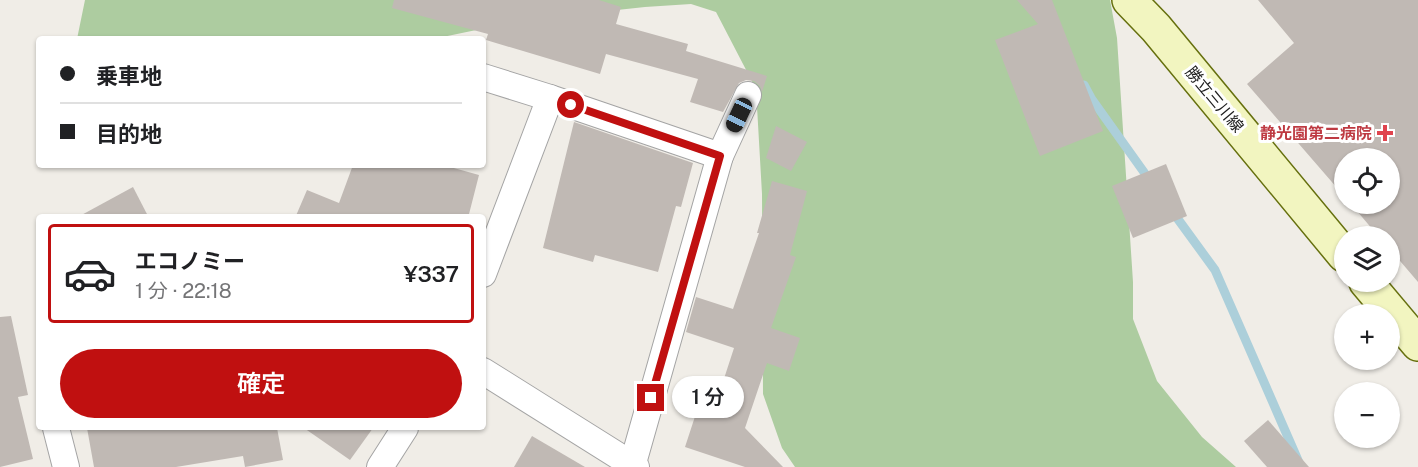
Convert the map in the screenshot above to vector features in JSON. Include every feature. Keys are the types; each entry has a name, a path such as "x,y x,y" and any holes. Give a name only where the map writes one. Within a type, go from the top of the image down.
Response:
{"main road":[{"name":"勝立三川線","path":"1129,0 1156,28 1334,243"},
{"path":"1374,292 1418,344"}],"street":[{"path":"486,78 720,156"},
{"path":"486,373 634,465 720,156 748,95"},
{"path":"486,266 550,98"},
{"path":"57,430 66,467"},
{"path":"380,467 404,430"}],"green space":[{"path":"85,0 1110,0 1117,38 1133,282 1133,319 1157,381 1202,437 1236,467 795,467 782,448 763,394 762,194 756,89 716,12 691,4 645,7 524,20 447,36 78,36"}],"building":[{"path":"394,0 599,0 621,7 616,24 688,44 686,51 767,76 762,92 760,86 754,81 746,80 739,83 723,112 690,102 698,79 606,54 600,74 486,40 488,34 392,8"},
{"path":"1017,0 1052,0 1103,131 1040,156 995,40 1038,24"},
{"path":"1258,0 1418,0 1418,282 1400,261 1400,226 1370,226 1359,214 1400,214 1400,148 1334,148 1334,184 1247,84 1294,43"},
{"path":"574,122 693,163 681,207 676,206 658,272 595,255 593,262 543,248"},
{"path":"776,126 807,142 791,171 766,158"},
{"path":"1166,164 1187,216 1133,238 1112,186"},
{"path":"352,168 454,168 479,175 469,214 297,214 307,190 339,203"},
{"path":"772,181 807,191 790,255 796,257 771,328 800,338 789,371 767,363 745,428 783,467 745,467 685,447 703,392 718,397 734,348 686,332 696,297 733,309 759,233 757,233"},
{"path":"133,187 147,214 83,214"},
{"path":"11,316 28,395 18,397 33,459 0,467 0,317"},
{"path":"1268,420 1309,467 1267,467 1244,441"},
{"path":"87,430 277,430 283,460 245,467 243,456 176,467 94,467"},
{"path":"307,430 372,430 350,460"},
{"path":"532,436 585,467 514,467"}],"waterway":[{"path":"1084,85 1151,182"},
{"path":"1172,211 1215,270 1301,467"}],"place":[{"name":"静光園第二病院","path":"1385,133"}],"route":[{"path":"571,105 720,156 651,398"}]}
